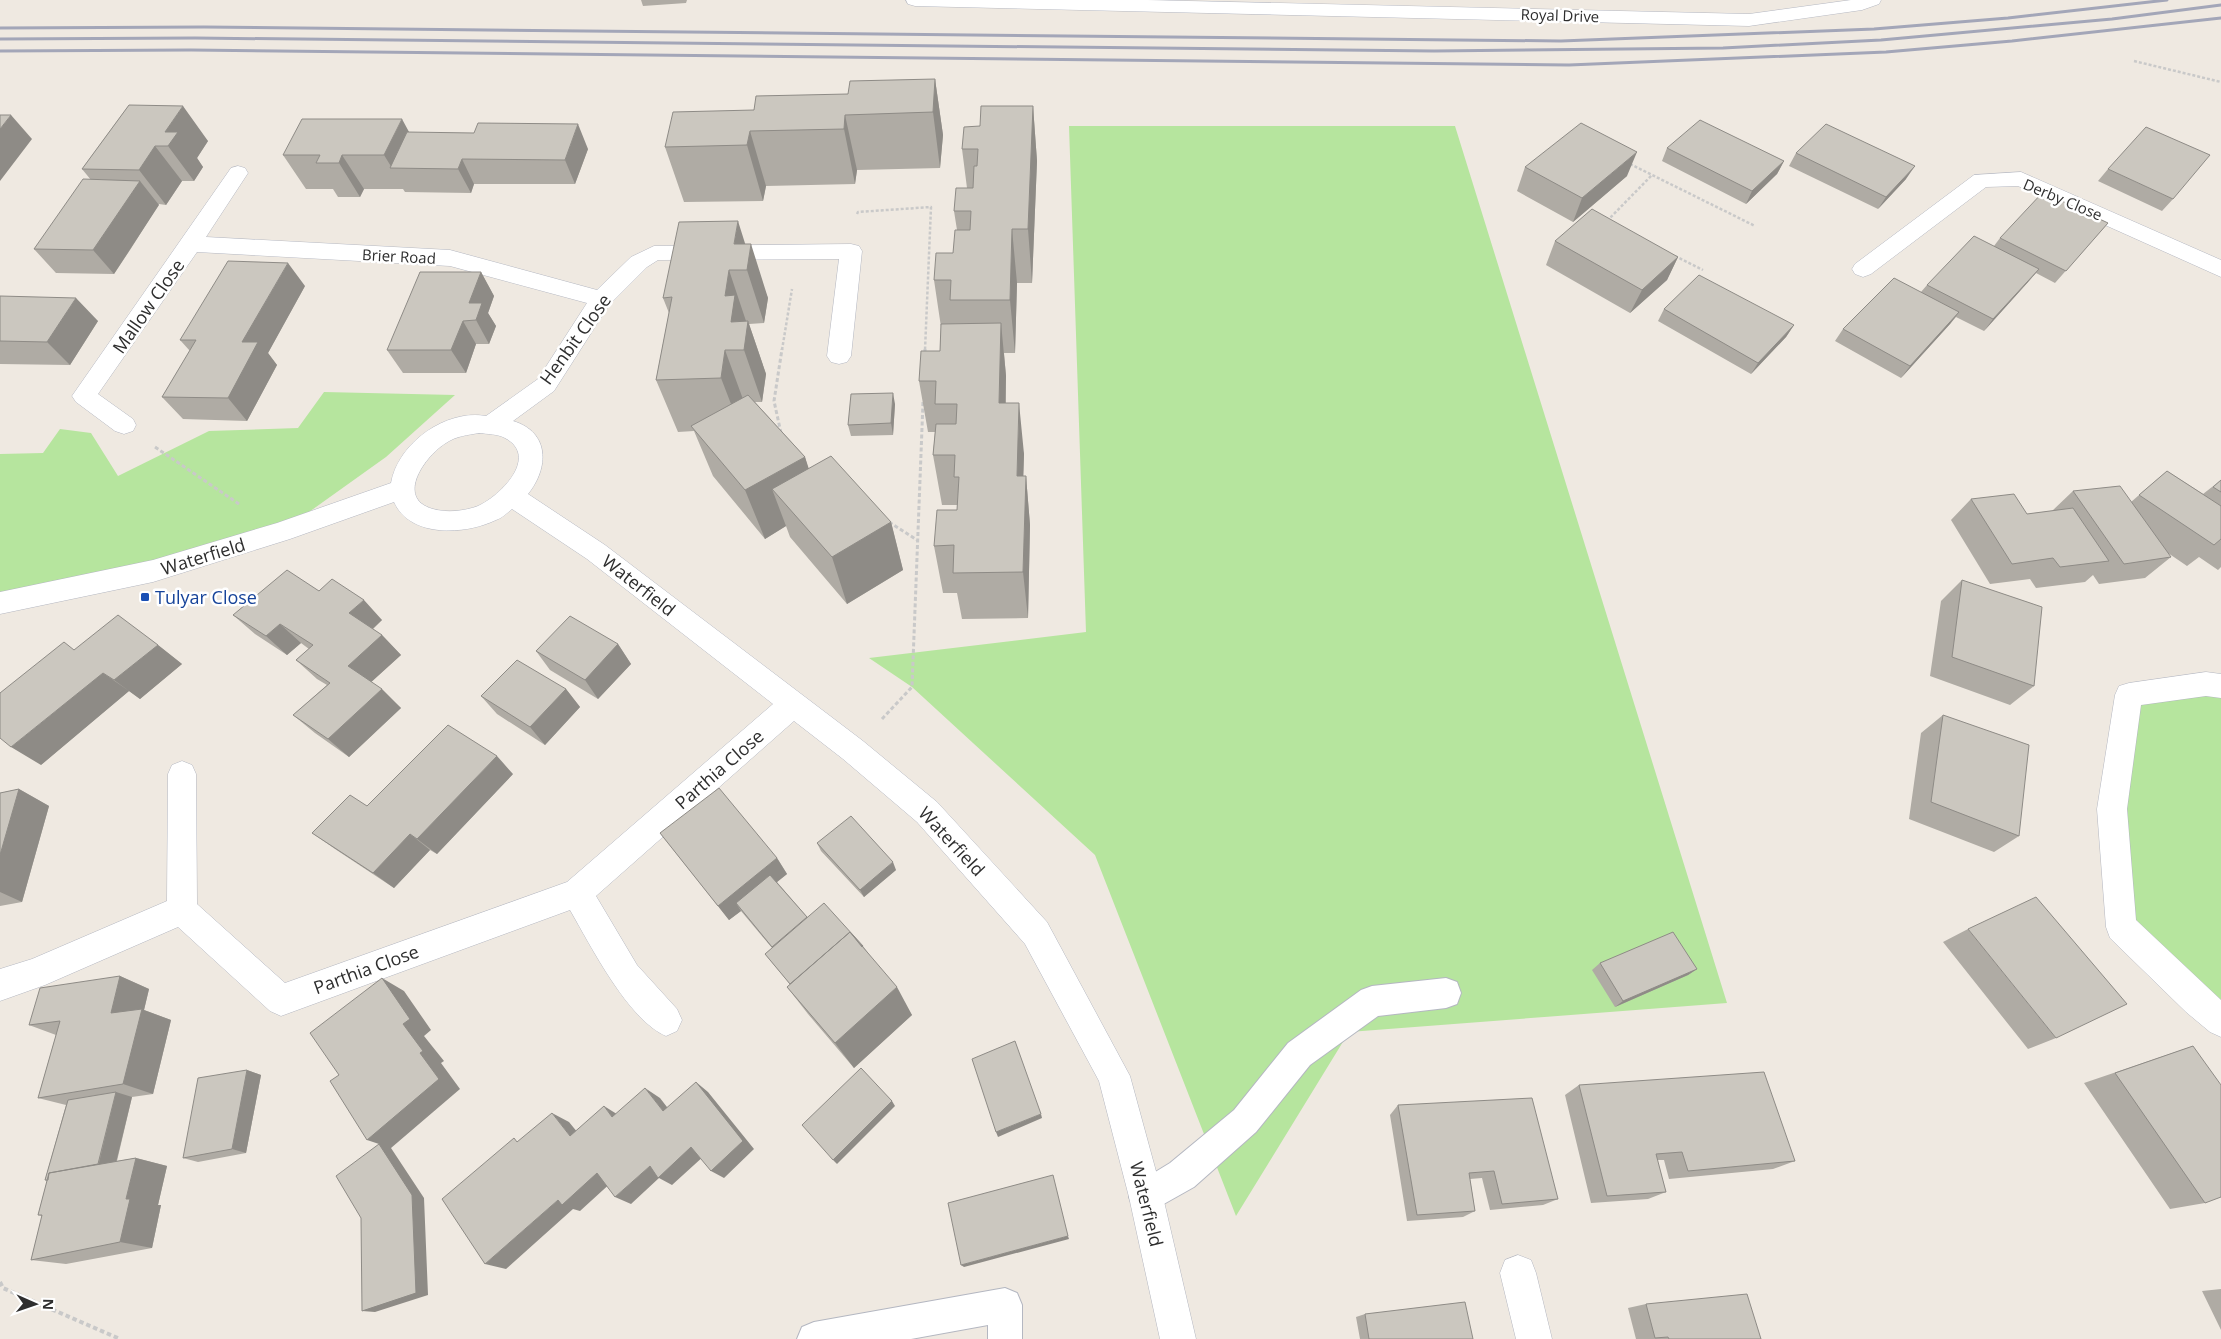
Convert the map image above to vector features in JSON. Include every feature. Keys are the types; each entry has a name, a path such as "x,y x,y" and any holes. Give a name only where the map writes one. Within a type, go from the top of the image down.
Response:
{"street":[{"name":"Royal Drive","path":"915,0 1749,20 1862,4 1872,0"},
{"name":"Mallow Close","path":"124,425 84,396 191,244 238,173"},
{"name":"Derby Close","path":"1863,269 1981,180 2021,179 2221,269"},
{"name":"Brier Road","path":"191,244 450,258 601,299"},
{"name":"Henbit Close","path":"492,424 546,385 601,299 639,262 654,253 851,250 839,356"},
{"path":"492,424 511,429 524,439 530,449 532,465 526,482 513,497 494,510 472,519 453,521 432,519 414,511 404,498 402,489 404,472 414,456 436,437 457,428 492,424"},
{"name":"Waterfield","path":"0,602 153,571 281,532 402,489"},
{"name":"Waterfield","path":"513,497 596,552 853,750 927,812 1036,933 1114,1076 1146,1197 1178,1339"},
{"path":"2221,686 2206,684 2129,695 2112,809 2121,927 2197,1001 2221,1021"},
{"name":"Parthia Close","path":"182,910 281,1000 577,893 793,704"},
{"path":"0,985 34,974 182,910 182,774"},
{"path":"577,893 626,976 666,1020"},
{"path":"1518,1273 1534,1339"}],"lane":[{"path":"1146,1197 1182,1175 1245,1121 1299,1054 1372,1001 1446,993"},
{"path":"814,1339 1005,1305 1004,1339"}],"path":[{"path":"2134,61 2221,82"},
{"path":"1625,162 1754,226"},
{"path":"1616,225 1607,221 1652,175"},
{"path":"855,216 858,212 931,208 925,354"},
{"path":"1668,252 1703,270"},
{"path":"787,441 781,433 774,401 792,285"},
{"path":"853,750 912,687 924,394"},
{"path":"124,425 281,532"},
{"path":"885,520 918,540"},
{"path":"0,1282 4,1288 120,1339"}],"green space":[{"path":"1069,126 1455,126 1727,1003 1349,1032 1236,1216 1095,855 912,687 869,658 1086,632"},
{"path":"324,392 455,395 386,457 281,532 0,603 0,454 43,453 60,429 91,433 118,476 209,431 298,428"},
{"path":"2221,686 2221,1021 2121,927 2129,695"}],"building":[{"path":"935,79 933,112 845,115 844,129 750,131 747,145 665,147 673,112 754,110 756,96 848,94 850,81"},
{"path":"129,105 183,106 165,132 178,132 168,146 155,146 139,170 82,169"},
{"path":"981,106 1033,106 1028,229 1012,229 1010,300 950,300 951,280 934,280 936,253 953,253 955,230 970,230 971,211 954,211 956,188 973,188 974,166 977,166 978,149 962,149 964,127 980,126"},
{"path":"0,115 11,115 0,129"},
{"path":"302,119 402,119 384,155 342,155 339,163 316,163 320,155 283,155"},
{"path":"1700,120 1784,161 1752,191 1667,148"},
{"path":"478,123 578,124 565,160 462,159 458,169 390,168 407,132 474,133"},
{"path":"1581,123 1637,152 1582,198 1525,167"},
{"path":"1826,124 1915,166 1886,197 1796,153"},
{"path":"2146,127 2210,155 2173,199 2108,169"},
{"path":"83,179 140,181 93,250 34,249"},
{"path":"2043,192 2108,223 2066,271 2000,238"},
{"path":"1592,209 1678,257 1642,290 1555,241"},
{"path":"738,221 734,244 751,244 747,270 729,270 725,296 735,295 731,322 748,321 744,350 725,350 721,378 656,380 672,297 663,298 679,222"},
{"path":"1974,236 2039,269 1993,319 1927,285"},
{"path":"228,261 288,263 242,342 258,342 228,398 162,397 196,340 180,340"},
{"path":"420,272 481,272 469,303 482,303 476,320 463,321 451,350 387,350"},
{"path":"1699,275 1794,325 1758,363 1664,309"},
{"path":"1894,278 1959,312 1910,366 1843,329"},
{"path":"0,296 76,298 47,342 0,341"},
{"path":"1001,323 999,403 1019,403 1017,476 1026,476 1023,572 953,573 954,545 934,546 937,510 957,510 959,477 954,477 955,455 933,455 936,424 956,424 957,404 935,404 936,381 919,381 921,351 940,351 941,324"},
{"path":"893,393 891,423 848,425 851,394"},
{"path":"748,395 805,457 745,490 691,426"},
{"path":"831,456 891,522 832,557 772,489"},
{"path":"2167,471 2221,506 2221,539 2214,545 2139,495"},
{"path":"2221,480 2221,492 2213,487"},
{"path":"2120,486 2171,557 2124,564 2073,491"},
{"path":"2014,494 2027,514 2073,508 2109,561 2060,567 2053,558 2012,564 1971,499"},
{"path":"287,570 319,591 332,579 364,600 349,613 382,635 348,666 382,689 328,739 293,715 330,683 296,660 313,645 280,624 266,636 233,615"},
{"path":"1962,580 2042,607 2034,686 1952,657"},
{"path":"118,615 158,645 114,680 103,673 11,747 0,738 0,693 64,642 74,650"},
{"path":"570,616 618,644 585,680 536,651"},
{"path":"517,660 566,689 530,727 481,696"},
{"path":"1943,715 2029,745 2019,836 1931,802"},
{"path":"448,725 497,756 417,839 410,834 373,873 312,833 350,795 367,806"},
{"path":"719,788 777,858 718,906 660,833"},
{"path":"19,789 0,855 0,793"},
{"path":"851,816 893,862 860,890 817,843"},
{"path":"770,875 807,917 772,947 736,903"},
{"path":"2036,897 2127,1004 2056,1038 1968,929"},
{"path":"824,903 863,946 850,932 790,984 765,954"},
{"path":"850,932 897,987 835,1043 787,987"},
{"path":"1673,932 1697,969 1623,1001 1600,963"},
{"path":"120,976 111,1013 142,1009 123,1084 38,1098 60,1021 29,1025 40,988"},
{"path":"382,978 410,1019 403,1024 423,1051 420,1053 439,1079 367,1140 330,1081 339,1075 310,1033"},
{"path":"1015,1041 1041,1114 996,1132 972,1059"},
{"path":"2193,1046 2221,1085 2221,1197 2205,1203 2115,1073"},
{"path":"861,1068 892,1101 833,1160 802,1125"},
{"path":"247,1070 232,1149 183,1158 198,1078"},
{"path":"1764,1072 1795,1161 1688,1171 1682,1152 1656,1154 1666,1192 1607,1196 1579,1085"},
{"path":"696,1082 743,1141 711,1171 691,1147 658,1178 650,1166 615,1197 597,1173 562,1205 558,1200 485,1264 442,1199 514,1138 517,1142 552,1113 570,1136 604,1106 612,1117 645,1088 663,1111"},
{"path":"116,1092 98,1164 49,1173 48,1180 45,1180 68,1100"},
{"path":"1532,1098 1558,1199 1502,1204 1494,1171 1469,1173 1475,1211 1417,1215 1398,1105"},
{"path":"379,1144 412,1195 416,1293 362,1311 361,1218 336,1176"},
{"path":"136,1158 126,1199 130,1199 120,1242 31,1260 42,1215 38,1215 49,1173"},
{"path":"1053,1175 1068,1236 961,1265 948,1203"},
{"path":"1747,1294 1761,1339 1655,1338 1646,1304"},
{"path":"1465,1302 1473,1339 1369,1339 1365,1314"}],"railway":[{"path":"0,28 204,27 1561,41 1874,29 2008,18 2167,0"},
{"path":"0,39 195,38 1434,51 1723,48 1881,40 2112,19 2221,5"},
{"path":"0,51 191,50 1569,65 1886,52 2012,41 2221,18"}],"place":[{"name":"Tulyar Close","path":"145,597"}]}
